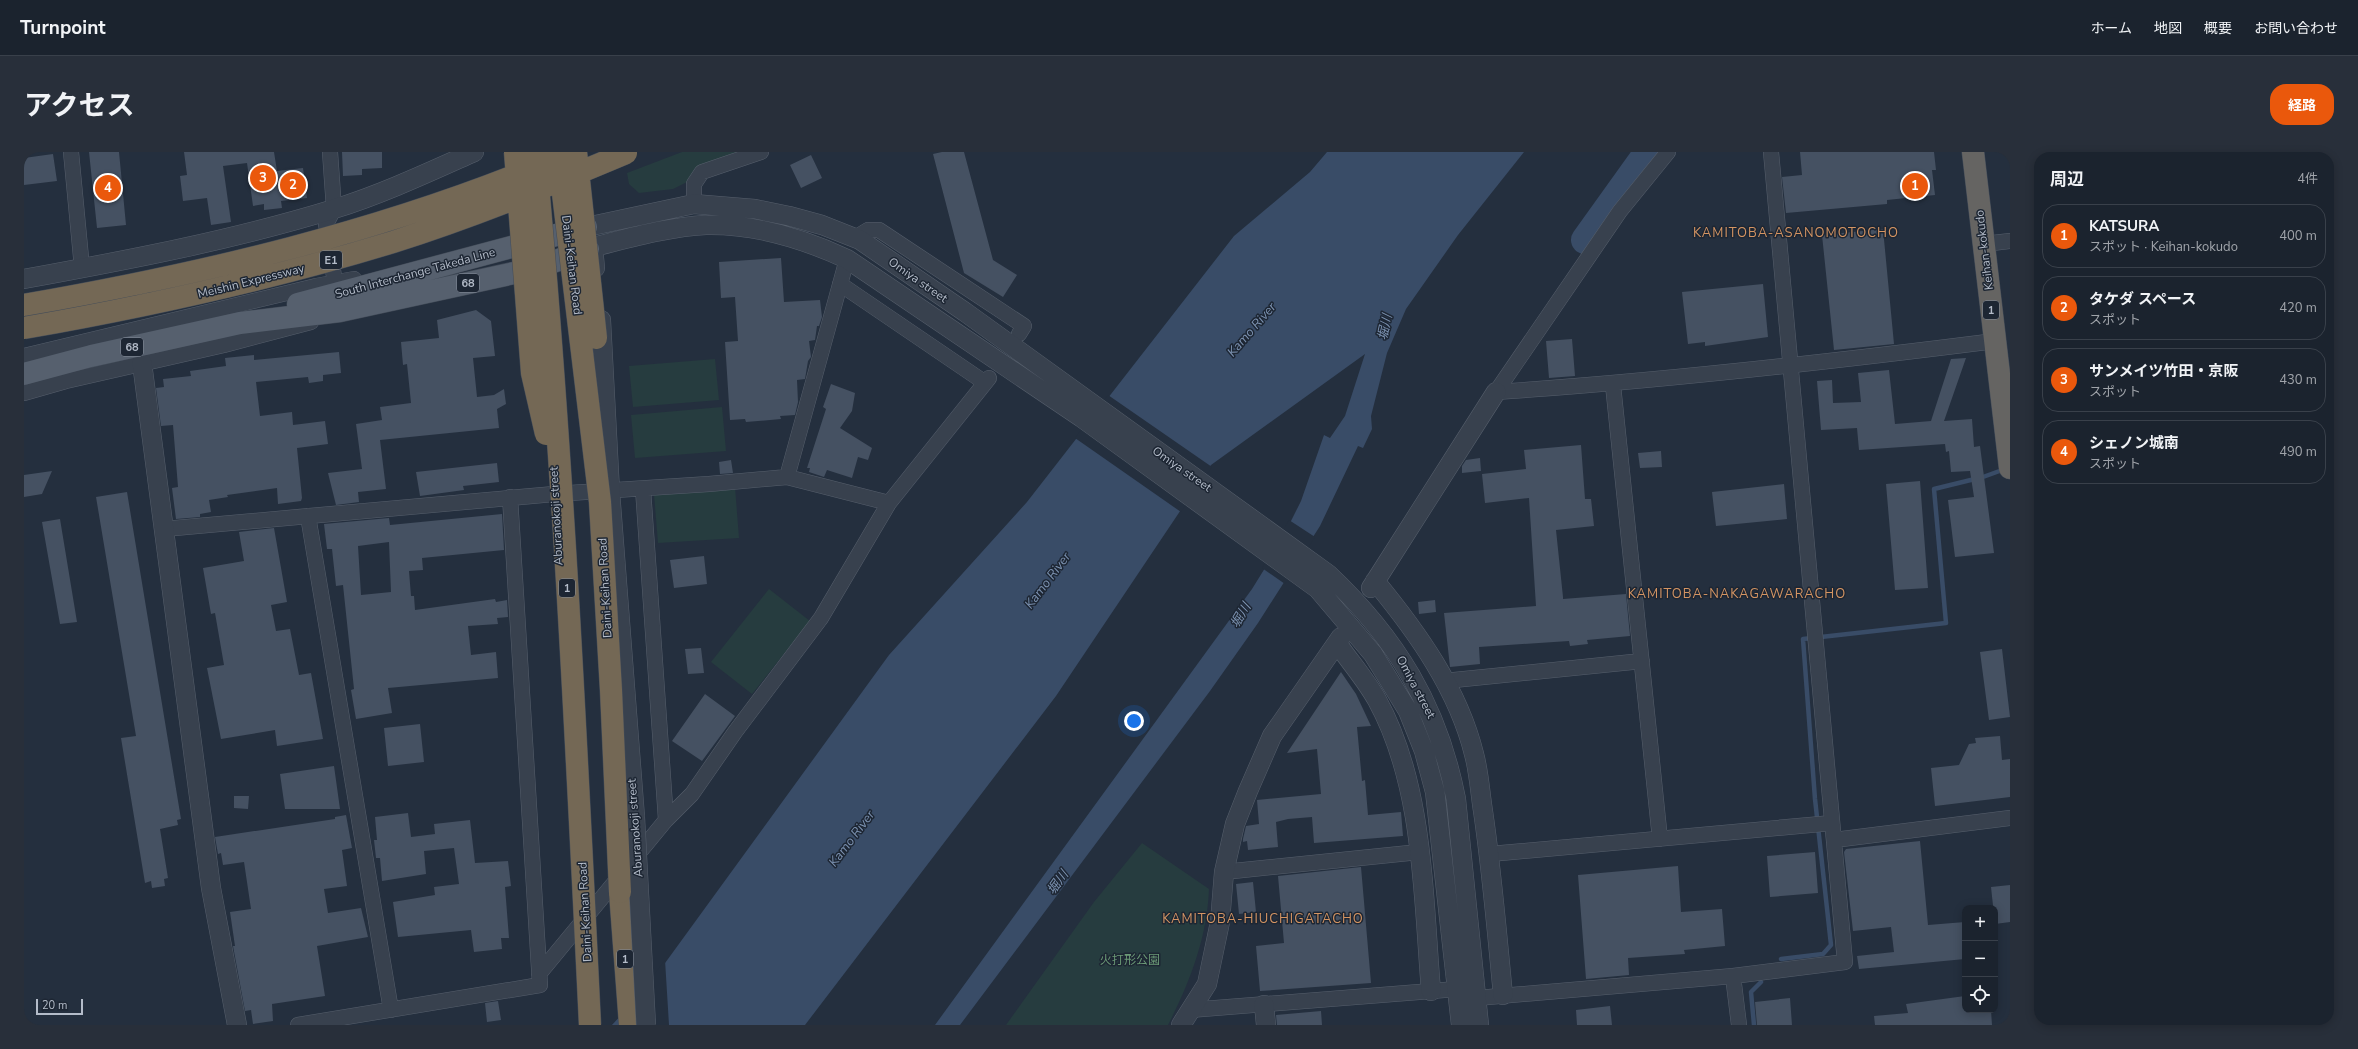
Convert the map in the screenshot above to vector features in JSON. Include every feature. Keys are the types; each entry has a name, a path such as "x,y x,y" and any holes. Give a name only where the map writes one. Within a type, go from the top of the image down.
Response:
{"highway":[{"path":"515,152 532,373 558,499"},
{"name":"Daini-Keihan Road","path":"535,152 552,366 558,499 571,646 590,1025"},
{"name":"Daini-Keihan Road","path":"558,152 605,496 620,892 630,1025"},
{"name":"Meishin Expressway","path":"24,305 162,279 313,241 389,219 466,193 572,152"},
{"path":"576,152 597,353 605,496"},
{"name":"Meishin Expressway","path":"24,328 167,301 316,264 394,241 476,213 627,152"},
{"name":"Keihan-kokudo","path":"1973,152 2010,468"},
{"path":"618,1025 620,892"}],"main road":[{"name":"Aburanokoji street","path":"520,152 533,212 537,268"},
{"name":"Aburanokoji street","path":"584,152 593,247"},
{"name":"South Interchange Takeda Line","path":"240,323 269,311 590,226"},
{"name":"South Interchange Takeda Line","path":"24,374 91,356 240,323 340,311 537,268 593,247"}],"street":[{"path":"71,152 82,268"},
{"path":"330,152 334,209 326,224 335,283"},
{"path":"24,279 155,254 334,209 395,187 474,152"},
{"path":"694,204 694,184 702,172 761,152"},
{"path":"1503,995 1490,854 1474,754 1458,709 1444,681 1410,624 1373,585 1496,392 1620,211 1668,152"},
{"path":"1477,998 1733,976 1845,962 1771,152"},
{"name":"Omiya street","path":"590,226 694,204 755,209 822,225 855,238 965,312 1050,386"},
{"name":"Omiya street","path":"593,247 637,236 706,225 730,226 815,244 847,259 1050,386 1323,582 1354,598 1385,635 1410,671 1439,735 1449,762 1456,799 1479,1025"},
{"path":"855,238 868,230 879,230 1024,326 1019,334"},
{"path":"1984,244 2010,241"},
{"name":"Aburanokoji street","path":"593,247 602,331 605,496 635,817 646,1025"},
{"path":"787,477 847,259"},
{"name":"Aburanokoji street","path":"537,268 558,499 579,1025"},
{"path":"24,356 335,283 361,278 388,279"},
{"path":"539,974 666,820 692,794 735,732 821,618 889,503 986,380 840,284"},
{"path":"24,393 142,363 301,326 340,311"},
{"path":"1496,392 1613,385 1790,367 1995,341"},
{"path":"142,363 211,888 237,1025"},
{"path":"1613,385 1660,839"},
{"path":"164,529 510,497 558,499 605,496 643,489 787,477 889,503"},
{"path":"643,489 666,820"},
{"path":"298,1025 540,985 510,497"},
{"path":"308,516 391,1010"},
{"name":"Omiya street","path":"1323,582 1374,654 1408,711 1424,751 1435,792 1461,1025"},
{"path":"1185,1018 1207,984 1220,922 1224,872 1235,824 1272,736 1339,640 1377,700 1398,747 1414,804 1431,991"},
{"path":"1444,681 1642,661"},
{"path":"1834,840 2010,818"},
{"path":"1490,854 1832,823"},
{"path":"1224,872 1419,852"},
{"path":"1733,976 1739,1025"},
{"path":"1185,1018 1264,1005 1458,989"},
{"path":"1264,1005 1266,1025"}],"green space":[{"path":"682,152 741,152 699,168 687,182 673,189 639,193 629,184 627,173"},
{"path":"715,359 719,400 633,407 629,366"},
{"path":"722,407 726,451 635,458 631,415"},
{"path":"735,487 739,538 658,543 654,494"},
{"path":"769,589 810,621 752,694 711,662"},
{"name":"火打形公園","path":"1142,843 1209,889 1205,925 1196,959 1168,1025 1006,1025 1094,902"}],"water":[{"path":"1327,152 1524,152 1458,235 1406,309 1387,353 1371,416 1372,429 1363,448 1358,446 1320,526 1258,623 1210,691 960,1025 935,1025 1252,589 1278,547 1301,501 1324,435 1330,438 1345,416 1365,354 1211,465 1056,696 805,1025 612,1025 652,981 889,655 1027,502 1234,236 1310,172"}],"pier":[{"path":"1108,395 1212,467 1181,512 1075,438"},
{"path":"1289,520 1315,537 1285,584 1262,568"},
{"path":"665,960 669,1025 632,1025 650,980"}],"building":[{"path":"89,152 119,152 126,225 97,228"},
{"path":"184,152 274,152 277,171 303,168 307,198 281,201 282,208 264,210 264,204 253,206 247,163 223,166 231,222 211,225 207,198 183,201 180,176 187,175"},
{"path":"342,152 382,152 382,168 362,169 362,175 343,176"},
{"path":"942,152 964,152 993,260 1017,275 1003,297 964,273 933,154"},
{"path":"1800,152 1934,152 1936,170 1932,170 1935,195 1887,200 1887,204 1786,213 1782,177 1802,175"},
{"path":"53,154 57,181 24,185 24,158"},
{"path":"811,155 822,178 801,188 790,165"},
{"path":"1883,229 1894,344 1834,350 1822,235"},
{"path":"781,258 784,302 820,300 822,317 819,326 817,326 815,340 809,341 811,357 808,361 805,379 797,380 798,402 795,415 780,416 781,419 746,422 745,419 730,420 725,342 738,341 735,297 721,298 719,262"},
{"path":"1763,284 1768,337 1705,346 1705,342 1688,344 1682,292"},
{"path":"476,310 491,321 495,356 473,358 477,397 494,395 504,389 506,404 497,409 499,428 380,440 386,489 358,492 359,502 336,505 328,473 362,469 356,424 382,420 380,407 411,403 407,364 403,365 401,342 439,338 437,320"},
{"path":"1572,339 1575,376 1549,378 1546,341"},
{"path":"339,352 341,373 323,375 323,381 309,383 308,377 256,382 260,416 292,412 293,425 325,421 328,444 297,448 302,498 301,501 278,504 277,488 227,495 228,497 209,500 211,512 200,514 200,517 176,519 172,488 178,487 173,425 161,426 156,388 164,387 163,379 191,376 190,371 226,366 225,358 254,355 254,360"},
{"path":"1966,358 1944,421 1972,419 1974,447 1980,446 1994,553 1955,557 1948,500 1974,497 1970,471 1951,472 1949,451 1946,452 1945,444 1859,450 1857,428 1821,430 1817,381 1832,380 1833,403 1861,402 1858,373 1889,370 1895,424 1931,421 1951,359"},
{"path":"831,384 855,393 852,411 840,428 872,448 868,460 858,457 852,478 827,470 824,477 809,472 810,468 807,468 826,409 823,407"},
{"path":"1581,445 1585,499 1591,499 1594,526 1556,530 1563,599 1626,594 1630,636 1587,640 1588,644 1570,646 1569,641 1479,647 1480,664 1450,667 1444,613 1536,606 1529,498 1485,503 1482,474 1526,469 1524,450"},
{"path":"1661,451 1662,467 1640,468 1638,453"},
{"path":"1480,458 1481,471 1462,473 1462,466 1466,460"},
{"path":"731,460 733,473 720,474 719,462"},
{"path":"497,463 499,482 463,486 464,490 420,496 416,472"},
{"path":"52,471 42,494 24,497 24,475"},
{"path":"1920,481 1928,588 1895,590 1886,484"},
{"path":"1784,484 1787,519 1716,526 1712,492"},
{"path":"127,492 181,819 177,820 178,825 160,829 168,878 164,879 165,886 152,888 151,881 145,883 121,738 136,736 96,497"},
{"path":"502,514 504,550 422,558 423,570 409,571 411,596 414,596 415,610 495,599 496,602 507,600 508,617 497,618 498,624 468,626 471,655 496,652 498,678 388,688 392,713 356,719 351,690 354,689 343,585 336,586 332,549 327,549 324,524 389,518 390,525","holes":["389,542 391,592 361,595 358,546"]},
{"path":"60,519 77,622 60,624 42,522"},
{"path":"274,528 287,602 271,605 276,631 290,629 299,675 311,673 323,739 277,746 275,730 221,739 207,668 224,665 215,613 211,614 203,568 244,561 239,532"},
{"path":"704,556 707,584 674,588 670,560"},
{"path":"1435,600 1436,612 1419,614 1418,602"},
{"path":"701,648 704,673 688,674 685,649"},
{"path":"2002,649 2010,717 1989,720 1980,652"},
{"path":"1341,672 1356,694 1371,726 1357,727 1362,781 1365,780 1368,815 1401,812 1403,836 1314,843 1312,817 1288,819 1276,822 1278,847 1248,850 1247,841 1243,842 1243,839 1246,826 1259,824 1257,800 1321,794 1317,749 1287,753"},
{"path":"705,694 735,716 702,761 672,741"},
{"path":"420,724 424,762 388,766 384,728"},
{"path":"2000,736 2002,760 2010,759 2010,797 1935,806 1931,768 1959,765 1969,744 1976,743 1975,738"},
{"path":"334,766 340,809 285,809 280,774"},
{"path":"234,796 249,796 248,809 234,808"},
{"path":"408,813 411,837 435,834 434,824 470,820 475,863 508,861 511,886 505,887 509,938 501,938 502,949 474,952 471,930 398,937 393,902 435,895 434,887 459,884 454,848 424,851 426,874 382,881 380,858 376,858 374,840 377,840 375,817"},
{"path":"346,815 352,848 342,850 347,886 324,889 328,913 361,908 368,937 317,946 325,996 272,1004 273,1021 253,1024 251,1010 245,1011 233,946 235,946 230,912 251,909 244,862 223,865 221,853 218,854 215,837 335,819 335,817"},
{"path":"1920,841 1928,925 1962,922 1962,959 1859,969 1857,956 1894,952 1891,927 1853,931 1844,852 1846,849"},
{"path":"1815,852 1818,893 1770,897 1767,856"},
{"path":"1678,866 1681,912 1722,909 1725,946 1684,950 1685,954 1628,958 1629,975 1586,979 1578,875"},
{"path":"1361,867 1371,983 1260,991 1256,946 1284,943 1278,876"},
{"path":"1253,882 1256,912 1239,914 1236,884"},
{"path":"2010,885 2010,922 1998,924 1998,905 1993,905 1991,887"},
{"path":"1962,996 1962,1013 1991,1013 1992,1025 1875,1025 1874,1016 1908,1013 1906,1004"},
{"path":"1790,998 1792,1025 1757,1025 1755,1002"},
{"path":"498,1001 501,1020 487,1022 485,1003"},
{"path":"1610,1006 1612,1025 1577,1025 1576,1010"},
{"path":"1321,1011 1322,1025 1277,1025 1276,1015"}],"waterway":[{"path":"1585,240 1648,152"},
{"path":"1781,959 1823,954 1831,945 1815,799 1803,639 1946,623 1934,489 1983,477 2005,469"},
{"path":"1754,1025 1751,992 1761,982"}],"place":[{"name":"サンメイツ竹田・京阪","path":"263,178"},
{"name":"タケダ スペース","path":"293,185"},
{"name":"KATSURA","path":"1915,186"},
{"name":"シェノン城南","path":"108,188"}],"district":[{"name":"KAMITOBA-ASANOMOTOCHO","path":"1796,232"},
{"name":"KAMITOBA-NAKAGAWARACHO","path":"1737,593"},
{"name":"KAMITOBA-HIUCHIGATACHO","path":"1263,918"}],"water label":[{"name":"堀川","path":"1384,327"},
{"name":"Kamo River","path":"1251,329"},
{"name":"Kamo River","path":"1047,580"},
{"name":"堀川","path":"1240,615"},
{"name":"Kamo River","path":"851,838"},
{"name":"堀川","path":"1057,882"}]}
